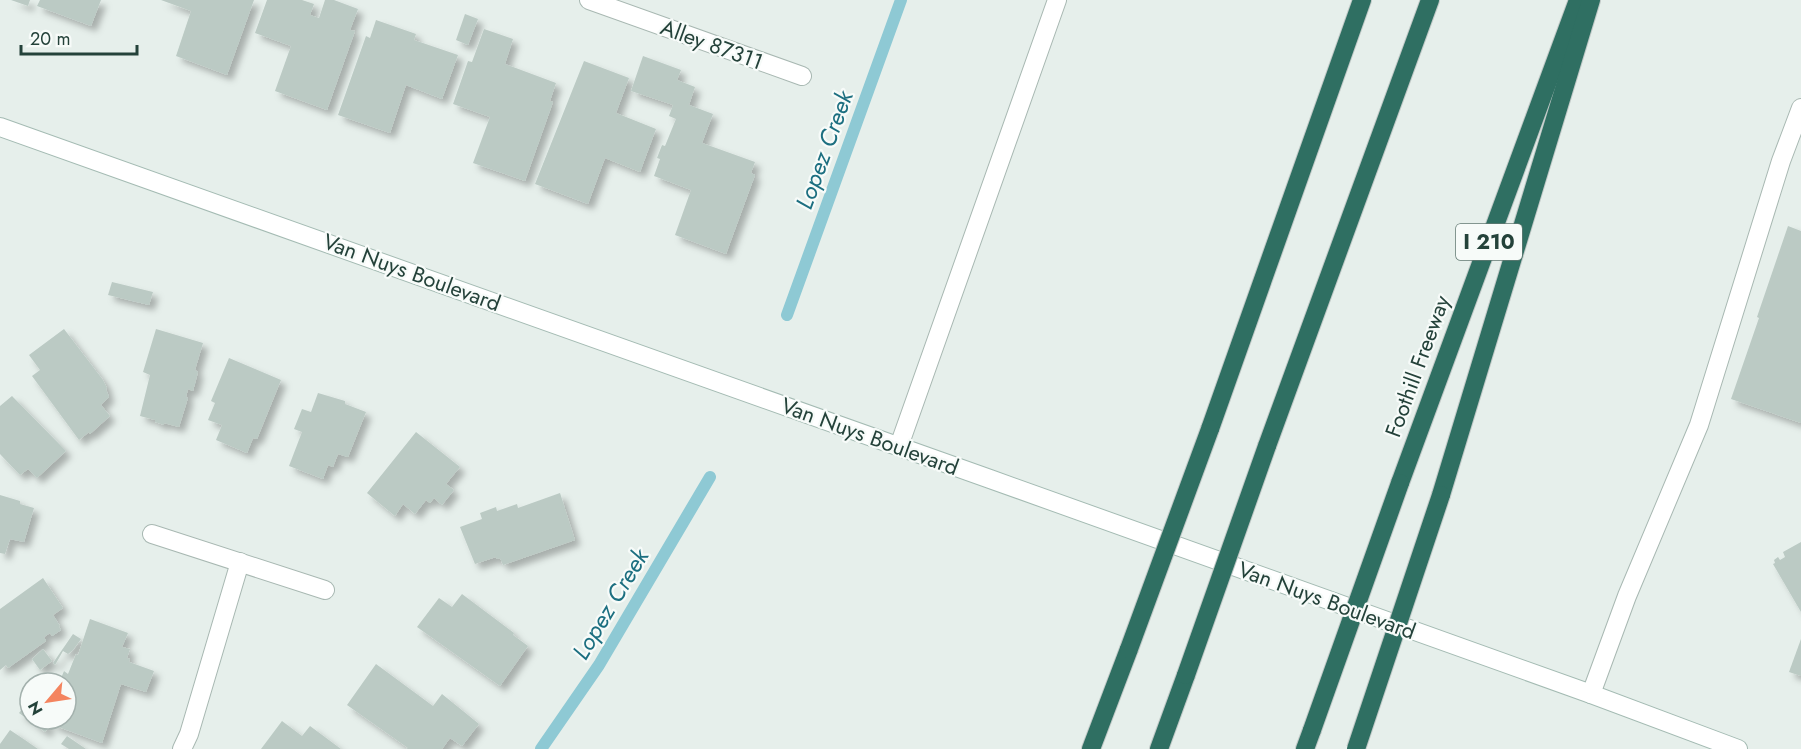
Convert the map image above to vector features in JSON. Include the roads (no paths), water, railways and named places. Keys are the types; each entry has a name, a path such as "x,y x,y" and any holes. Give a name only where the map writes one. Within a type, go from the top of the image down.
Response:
{"highway":[{"path":"1091,749 1210,429 1362,0"},
{"path":"1159,749 1430,0"},
{"name":"Foothill Freeway","path":"1305,749 1400,483 1578,0"},
{"path":"1356,749 1441,495 1591,0"}],"street":[{"name":"Alley 87311","path":"589,0 802,76"},
{"path":"899,446 1057,0"},
{"path":"1591,694 1627,596 1699,425 1781,161 1801,108"},
{"name":"Van Nuys Boulevard","path":"0,127 1591,694 1716,745 1738,749"},
{"path":"152,534 324,590"},
{"path":"182,749 189,734 240,562"}],"waterway":[{"name":"Lopez Creek","path":"787,315 901,0"},
{"name":"Lopez Creek","path":"541,749 599,665 710,477"}]}
